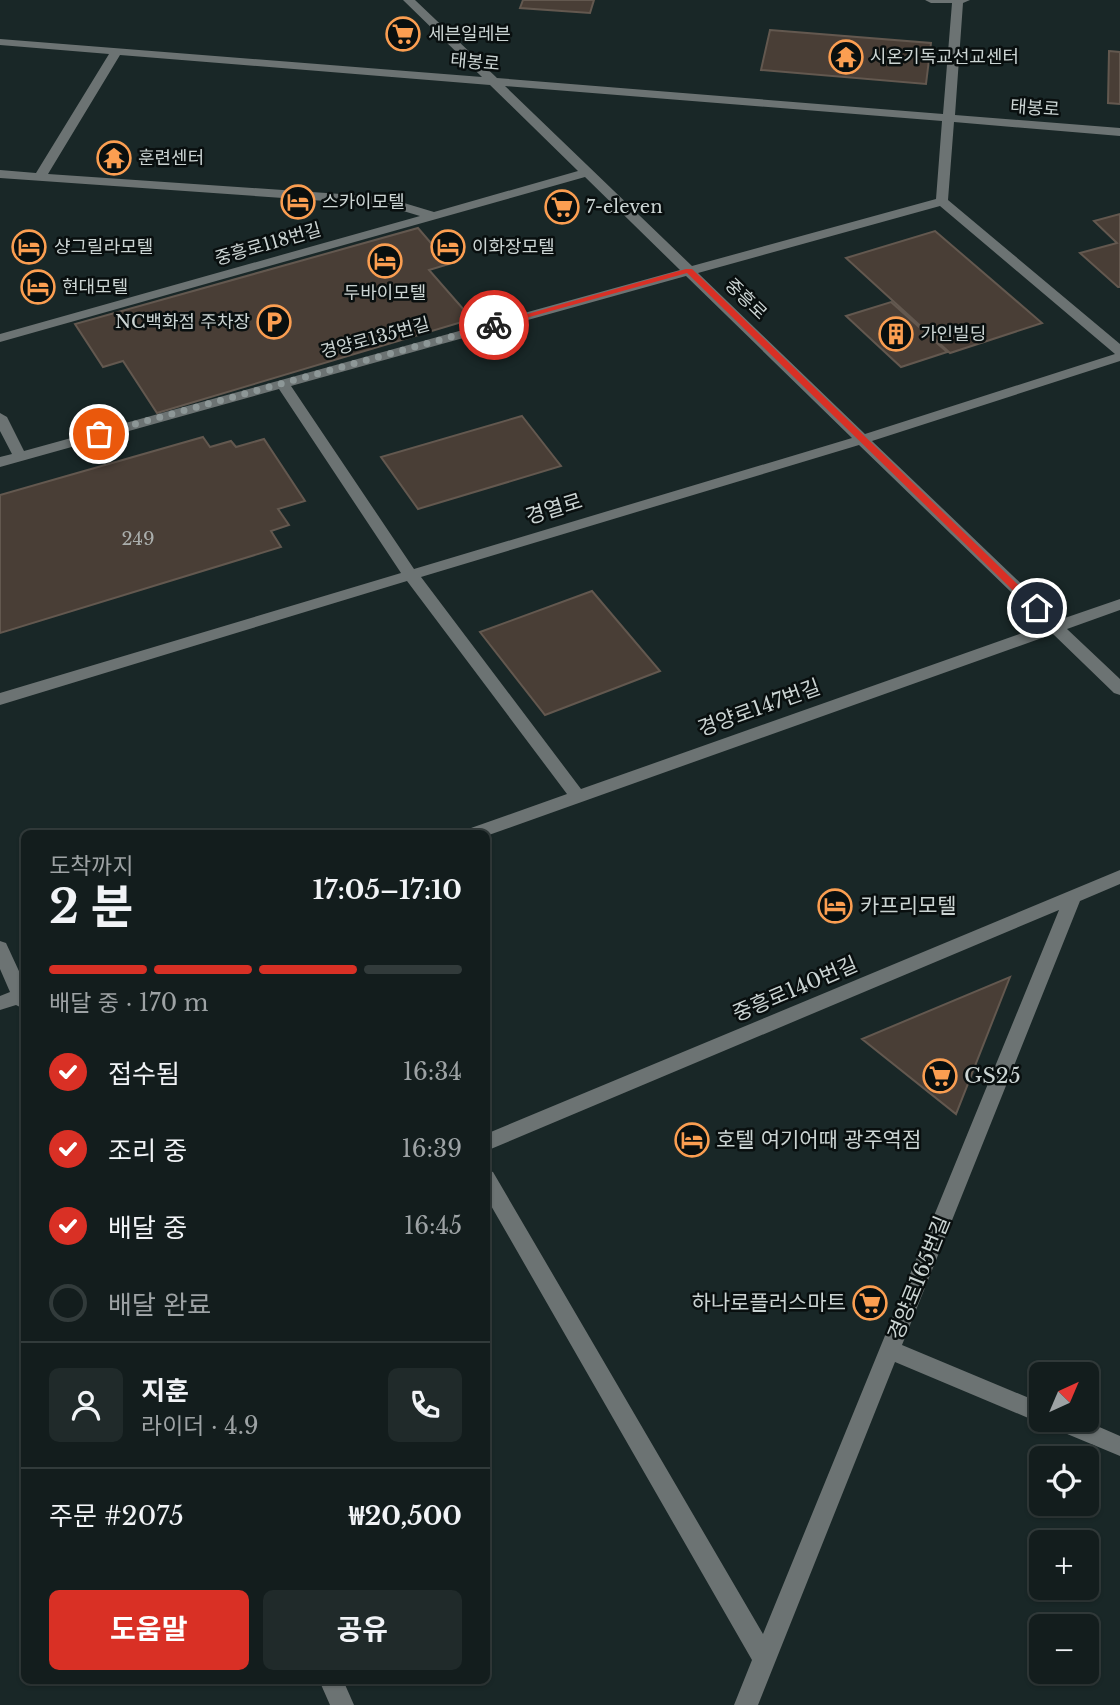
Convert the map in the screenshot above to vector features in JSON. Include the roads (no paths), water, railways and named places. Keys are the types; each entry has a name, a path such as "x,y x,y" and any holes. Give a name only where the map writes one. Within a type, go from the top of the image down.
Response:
{"street":[{"name":"중흥로","path":"409,0 1120,688"},
{"path":"931,0 961,1 942,201 1120,351"},
{"name":"태봉로","path":"0,42 1120,132"},
{"path":"40,176 117,51"},
{"name":"중흥로118번길","path":"0,338 586,173"},
{"path":"0,174 384,201 434,216"},
{"name":"경양로135번길","path":"0,462 942,201"},
{"name":"경열로","path":"0,699 863,439 1120,357"},
{"path":"282,383 410,574 578,797"},
{"path":"0,416 20,456"},
{"path":"1056,627 1120,604"},
{"name":"경양로147번길","path":"485,830 1056,627"},
{"name":"중흥로140번길","path":"490,1141 1120,877"},
{"name":"경양로165번길","path":"746,1705 1073,897"},
{"path":"0,948 21,991"},
{"path":"0,1003 21,998"},
{"path":"490,1185 765,1659"},
{"path":"890,1350 1029,1408"},
{"path":"1087,1432 1120,1446"},
{"path":"333,1684 342,1705"}],"place":[{"name":"세븐일레븐","path":"403,34"},
{"name":"시온기독교선교센터","path":"846,57"},
{"name":"훈련센터","path":"114,158"},
{"name":"스카이모텔","path":"298,202"},
{"name":"7-eleven","path":"562,207"},
{"name":"샹그릴라모텔","path":"29,247"},
{"name":"이화장모텔","path":"448,247"},
{"name":"두바이모텔","path":"385,261"},
{"name":"현대모텔","path":"38,287"},
{"name":"NC백화점 주차장","path":"274,322"},
{"name":"가인빌딩","path":"896,334"},
{"name":"카프리모텔","path":"835,906"},
{"name":"GS25","path":"940,1076"},
{"name":"호텔 여기어때 광주역점","path":"692,1140"},
{"name":"하나로플러스마트","path":"870,1303"}]}
